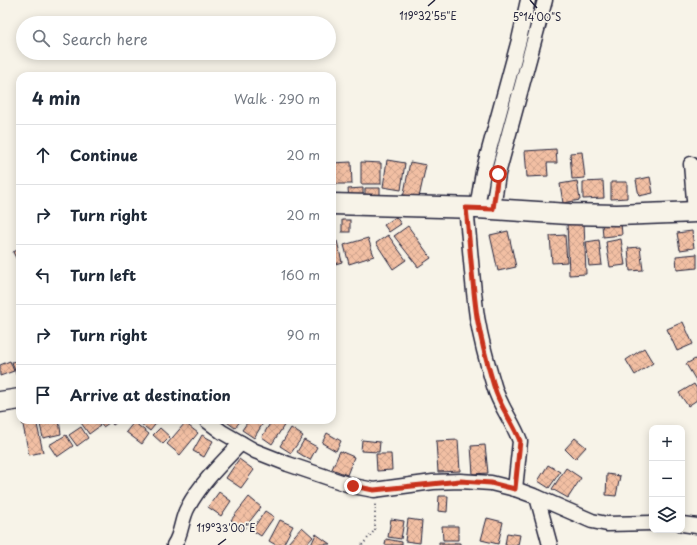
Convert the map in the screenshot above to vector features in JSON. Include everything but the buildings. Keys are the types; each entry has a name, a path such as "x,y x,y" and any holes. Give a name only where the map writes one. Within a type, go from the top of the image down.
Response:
{"main road":[{"path":"336,204 478,208 569,214 617,215 696,212"},
{"path":"0,402 16,400"}],"street":[{"path":"515,489 520,441 518,434 501,405 494,387 484,351 477,317 478,208 483,172 519,40 528,0"},
{"path":"478,208 498,174 545,0"},
{"path":"497,118 512,122"},
{"path":"691,164 696,212"},
{"path":"483,172 498,174"},
{"path":"211,424 255,451 333,480 374,490 460,481 491,483 515,489 537,497 592,521 607,524 649,523"},
{"path":"174,545 187,508 198,491 216,469 241,443"},
{"path":"537,497 550,545"},
{"path":"685,524 697,526"}],"path":[{"path":"362,545 375,530 374,490"}],"route":[{"path":"353,486 374,490 434,482 460,481 491,483 515,489 520,441 518,434 501,405 494,387 484,351 477,317 466,208 493,209 498,174"}]}
